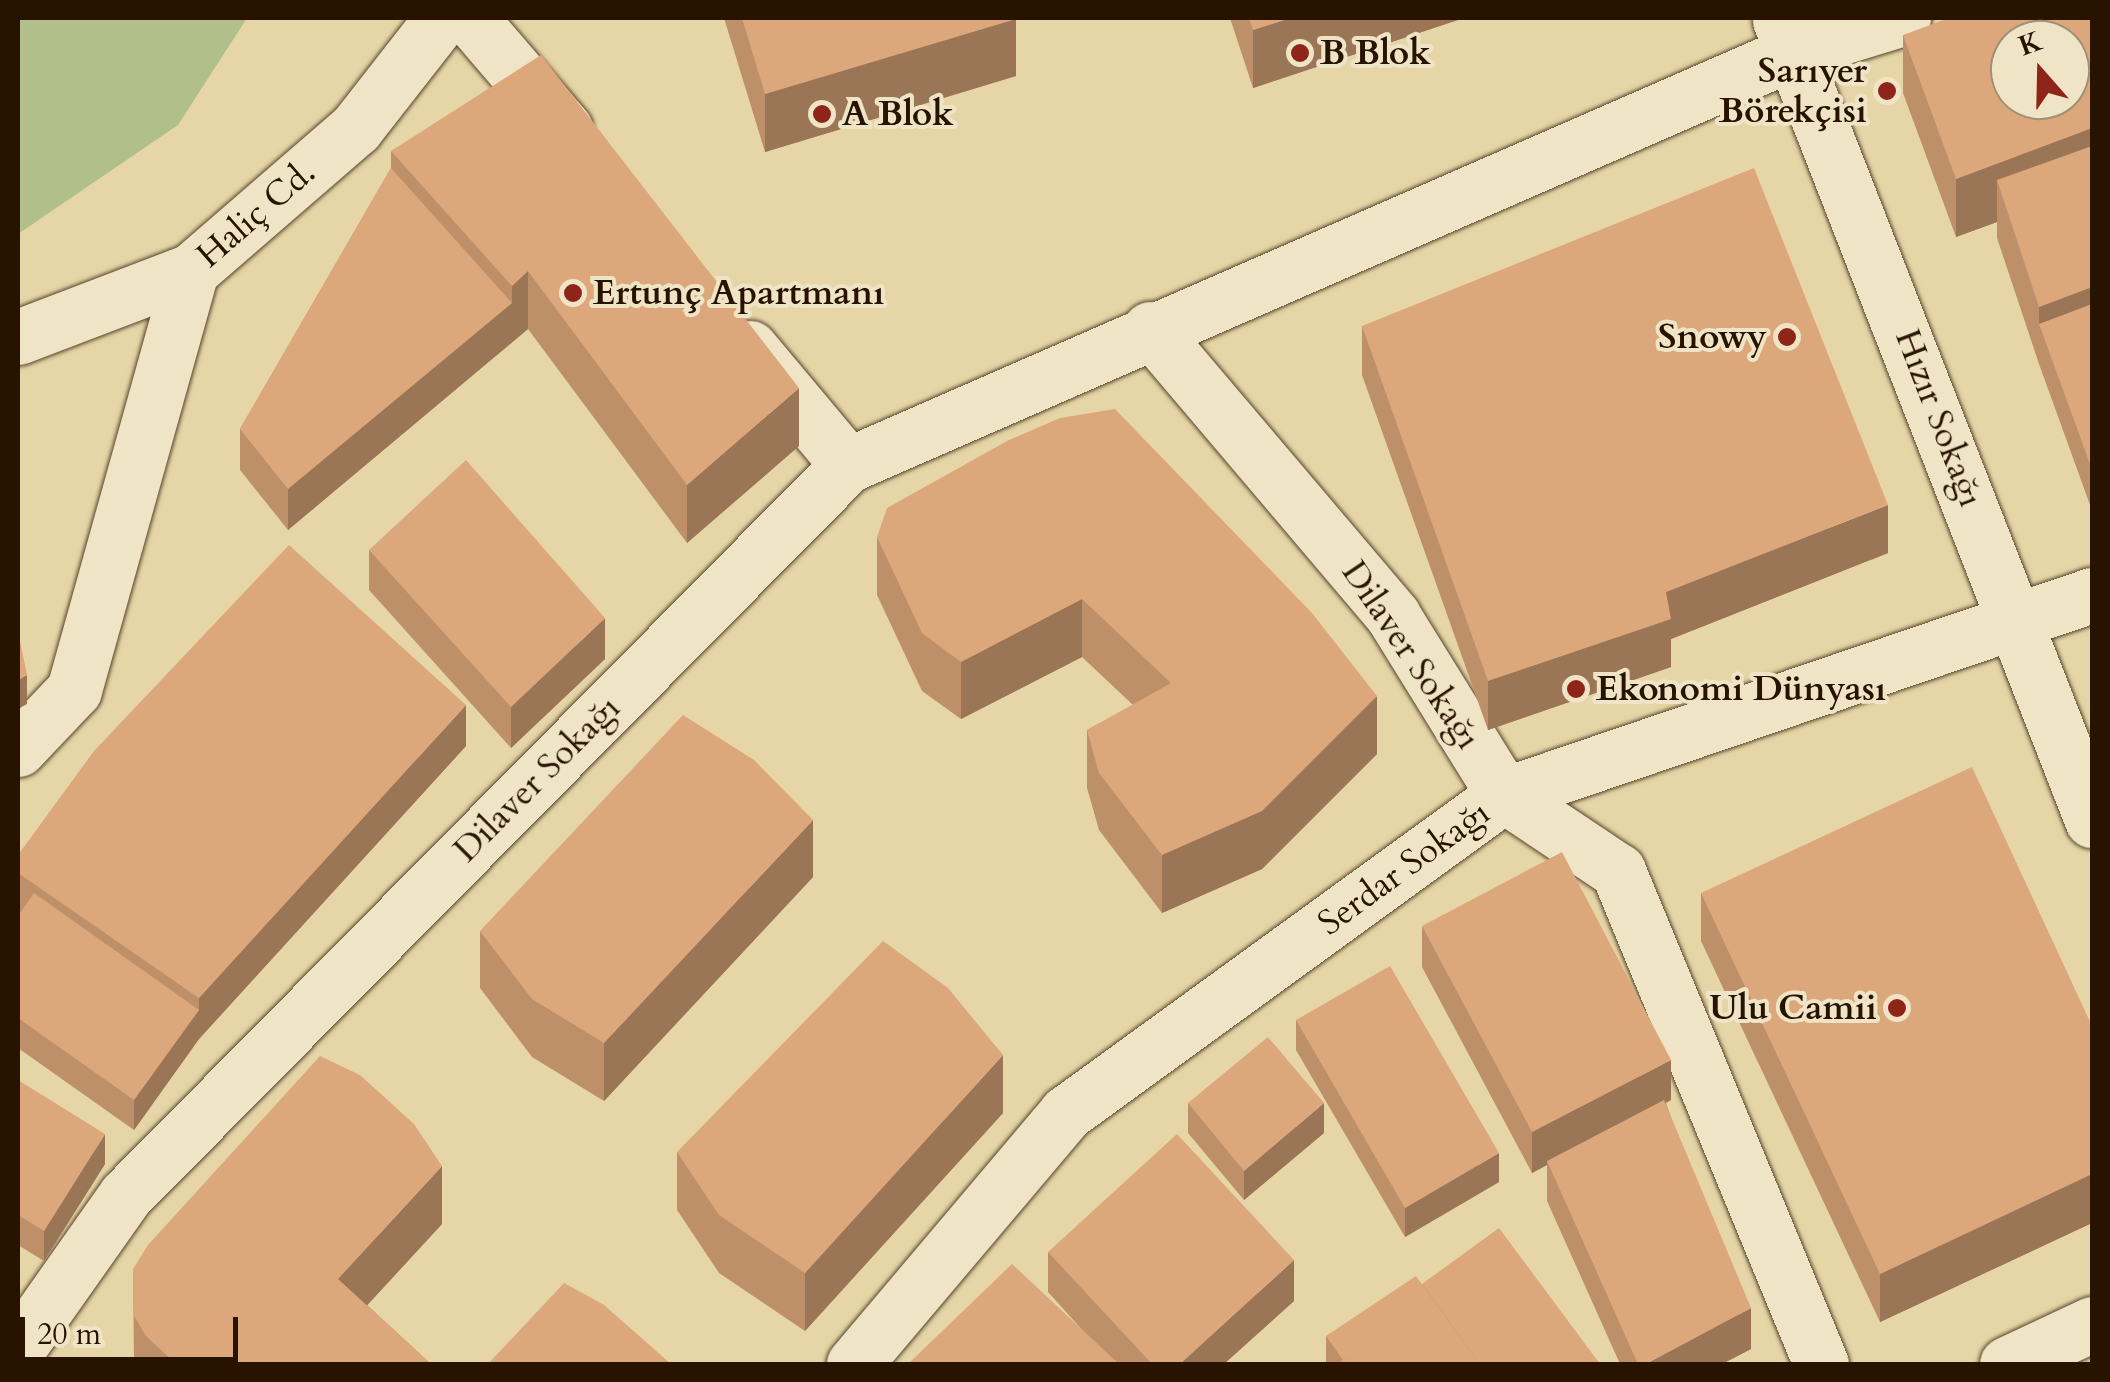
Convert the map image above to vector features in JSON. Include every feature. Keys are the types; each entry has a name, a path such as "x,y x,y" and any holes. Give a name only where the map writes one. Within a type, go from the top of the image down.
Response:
{"street":[{"name":"Haliç Cd.","path":"18,338 191,271 356,128 442,18"},
{"path":"470,18 598,169"},
{"name":"Dilaver Sokağı","path":"18,1348 126,1195 848,465 1150,330 1786,28 1903,18"},
{"name":"Hızır Sokağı","path":"1786,28 2092,820"},
{"path":"18,749 74,690 191,271"},
{"path":"713,304 848,465"},
{"name":"Dilaver Sokağı","path":"1150,330 1394,616 1504,795 1618,871 1821,1364"},
{"name":"Serdar Sokağı","path":"854,1364 1066,1113 1504,795 2092,595"},
{"path":"2007,1364 2092,1324"}],"green space":[{"path":"18,18 247,18 178,125 18,234"}],"building":[{"path":"742,18 1015,18 1016,19 765,94"},
{"path":"1249,18 1291,18 1253,30"},
{"path":"1949,18 2092,18 2092,128 1956,179 1903,35"},
{"name":"Ertunç Apartmanı","path":"541,55 799,388 687,485 528,271 512,286 391,151"},
{"path":"2092,146 2092,287 2039,307 1997,180"},
{"path":"391,168 512,303 288,489 240,429"},
{"path":"1754,168 1888,505 1666,592 1671,619 1488,681 1362,326"},
{"path":"2092,304 2092,463 2090,464 2039,324"},
{"path":"1115,409 1312,613 1377,696 1262,811 1162,855 1099,773 1087,730 1171,683 1082,599 961,662 922,633 877,537 887,508 1009,440 1060,418"},
{"path":"466,460 605,618 511,707 369,550"},
{"path":"289,545 466,705 199,998 18,873 18,855 94,751"},
{"path":"18,631 27,675 18,680"},
{"path":"683,715 754,760 813,820 604,1043 532,999 480,931"},
{"name":"Ulu Camii","path":"1972,767 2092,1026 2092,1174 1880,1274 1701,893"},
{"path":"1562,852 1671,1060 1532,1132 1422,926"},
{"path":"34,893 199,1010 134,1100 18,1018 18,916"},
{"path":"883,941 948,988 1003,1055 805,1273 719,1215 677,1152"},
{"path":"1390,966 1499,1153 1405,1208 1296,1020"},
{"path":"1268,1037 1324,1103 1244,1171 1188,1103"},
{"path":"320,1056 360,1075 414,1124 442,1166 338,1279 431,1364 176,1364 146,1336 134,1316 133,1269 148,1245"},
{"path":"18,1080 105,1134 44,1231 18,1215"},
{"path":"1664,1100 1751,1308 1646,1364 1638,1364 1547,1161"},
{"path":"1177,1134 1294,1260 1180,1364 1152,1364 1048,1252"},
{"path":"1499,1228 1600,1364 1480,1364 1422,1284"},
{"path":"1012,1264 1119,1364 908,1364"},
{"path":"1416,1276 1480,1364 1352,1364 1346,1357 1343,1360 1326,1336"},
{"path":"564,1283 604,1305 671,1364 488,1364"}],"place":[{"name":"B Blok","path":"1300,53"},
{"name":"Sarıyer Börekçisi","path":"1887,91"},
{"name":"A Blok","path":"822,114"},
{"name":"Ertunç Apartmanı","path":"573,293"},
{"name":"Snowy","path":"1787,337"},
{"name":"Ekonomi Dünyası","path":"1576,689"},
{"name":"Ulu Camii","path":"1897,1008"}]}
